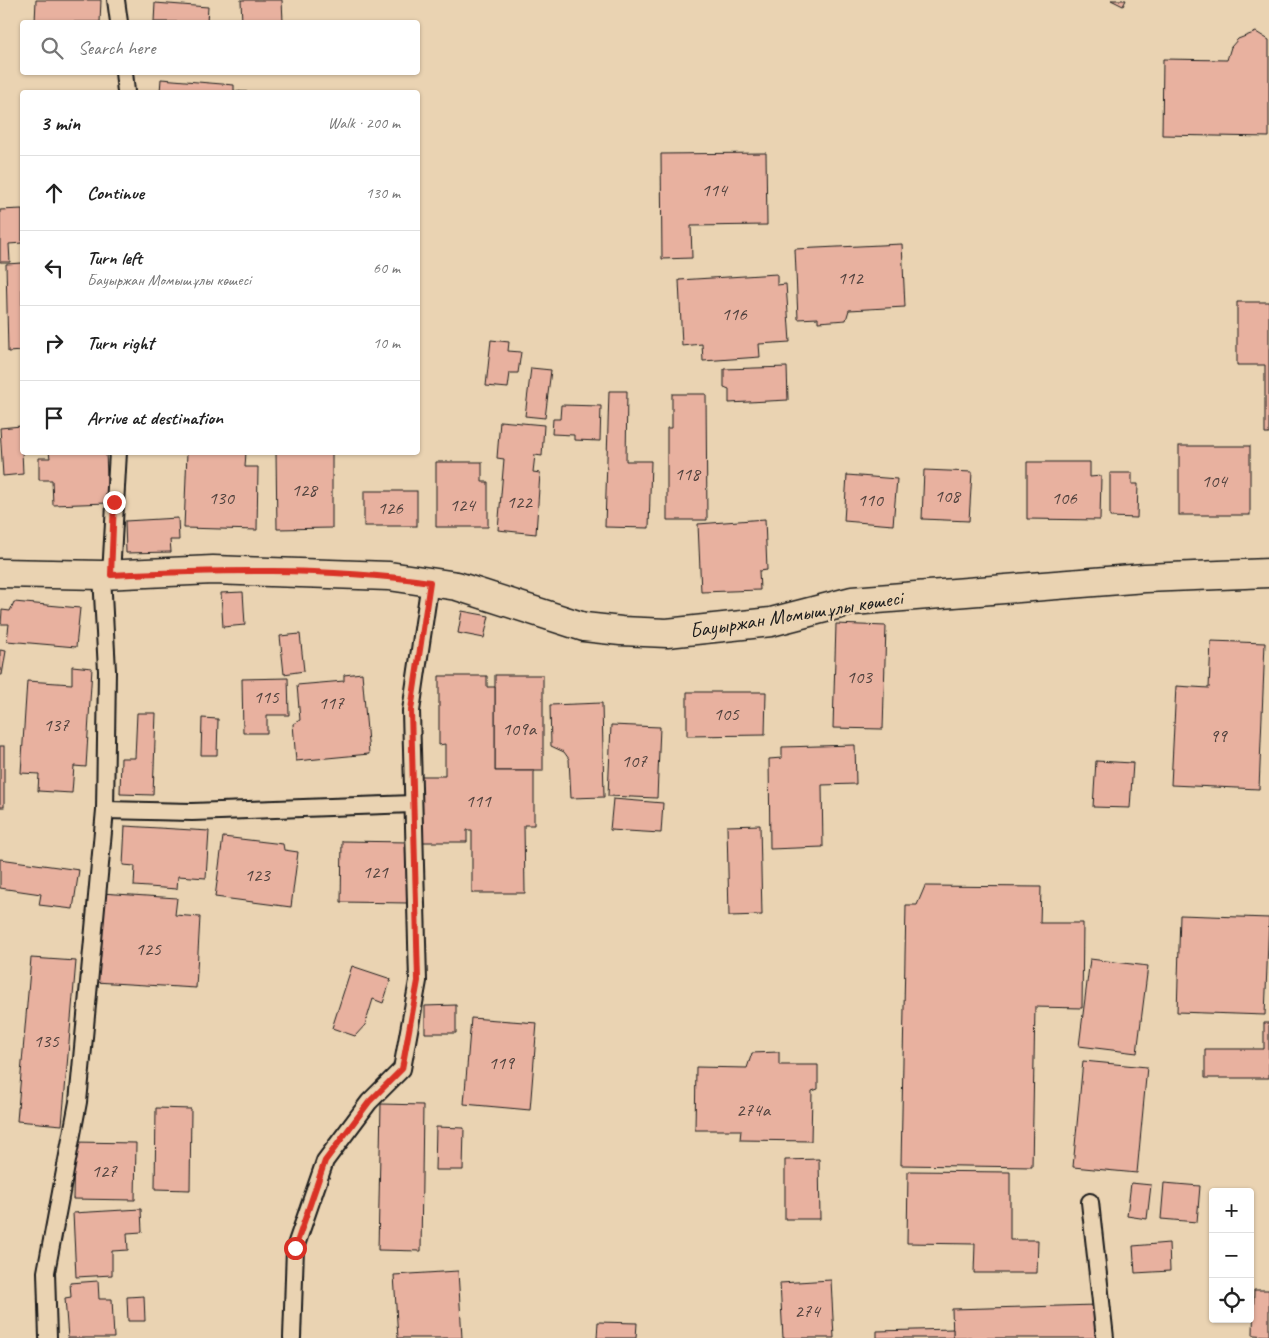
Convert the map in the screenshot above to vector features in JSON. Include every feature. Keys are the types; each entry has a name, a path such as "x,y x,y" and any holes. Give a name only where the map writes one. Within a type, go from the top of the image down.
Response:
{"street":[{"name":"Бауыржан Момышұлы көшесі","path":"0,573 107,575 214,570 389,576 457,586 584,627 621,632 667,633 771,622 852,601 1145,578 1269,573"}],"lane":[{"path":"116,0 119,20"},
{"path":"124,75 126,90"},
{"path":"48,1338 46,1272 78,1102 106,810 107,575 118,455"},
{"path":"292,1338 295,1248 325,1161 369,1102 402,1069 418,981 411,710 430,582"},
{"path":"106,810 192,812 413,804"},
{"path":"1090,1202 1105,1338"}],"building":[{"path":"36,0 101,0 100,20 35,20"},
{"path":"241,0 282,0 283,20 242,20"},
{"path":"1111,0 1126,0 1123,6"},
{"path":"155,3 208,7 207,20 154,20"},
{"path":"1256,32 1269,40 1269,137 1162,135 1163,59 1227,60 1231,47 1238,39"},
{"path":"161,79 234,85 234,90 160,90"},
{"path":"766,153 767,225 691,226 692,258 662,259 661,154"},
{"path":"20,209 20,243 9,244 10,262 0,262 0,210"},
{"path":"902,244 905,307 849,310 846,320 818,322 818,318 798,319 795,249"},
{"path":"20,263 20,351 8,352 6,264"},
{"path":"777,274 777,285 786,284 790,342 759,344 760,357 703,361 702,344 682,346 679,280"},
{"path":"1237,302 1269,302 1269,434 1265,434 1265,365 1237,365"},
{"path":"491,340 509,342 508,351 521,352 518,373 510,373 508,388 486,386"},
{"path":"787,367 788,400 729,403 729,389 724,387 724,369"},
{"path":"531,368 551,370 545,418 525,416"},
{"path":"609,391 627,391 626,461 651,461 649,528 605,527"},
{"path":"672,394 706,394 707,520 667,520 667,428 672,428"},
{"path":"561,405 601,406 600,441 574,440 574,435 552,434 553,419 560,419"},
{"path":"500,421 544,425 542,456 535,455 533,472 540,473 536,534 498,530 504,459 497,458"},
{"path":"20,426 20,455 22,455 23,474 3,476 0,428"},
{"path":"1179,446 1250,446 1250,515 1179,515"},
{"path":"50,455 106,455 108,503 53,505 52,480 39,480 39,458 50,458"},
{"path":"187,455 246,455 245,467 258,467 257,530 184,528"},
{"path":"276,455 332,455 332,528 277,529"},
{"path":"436,462 482,462 482,482 488,482 488,527 436,527"},
{"path":"1027,462 1090,462 1090,477 1101,476 1100,520 1027,519"},
{"path":"924,470 972,472 969,521 922,519"},
{"path":"1110,473 1132,473 1132,484 1138,484 1137,518 1110,517"},
{"path":"847,475 897,479 893,525 844,521"},
{"path":"364,491 417,491 417,526 364,526"},
{"path":"178,518 179,540 170,540 171,552 126,553 125,521"},
{"path":"765,519 767,570 759,571 760,590 701,592 698,524"},
{"path":"243,592 245,625 223,627 221,593"},
{"path":"14,602 80,608 76,647 7,641 9,624 1,624 2,610 10,611"},
{"path":"462,611 489,616 484,638 458,633"},
{"path":"836,624 886,626 883,729 833,728"},
{"path":"300,634 304,671 284,674 280,636"},
{"path":"1211,641 1265,643 1259,789 1171,785 1176,686 1209,688"},
{"path":"0,650 6,651 2,675 0,675"},
{"path":"72,666 92,668 86,767 74,766 72,793 38,791 39,774 21,773 27,681 72,684"},
{"path":"362,673 369,754 296,761 293,724 300,720 297,685 344,681 344,675"},
{"path":"495,675 543,675 543,771 495,771"},
{"path":"439,676 487,676 487,687 495,687 495,771 534,771 534,825 524,825 525,893 472,893 472,830 467,830 467,842 421,842 421,776 445,776 445,744 439,745"},
{"path":"288,678 289,715 267,715 267,733 243,733 242,679"},
{"path":"687,692 766,692 765,735 687,736"},
{"path":"602,703 604,797 571,798 569,759 564,752 551,746 550,705"},
{"path":"137,713 156,713 153,795 120,794 121,758 135,758"},
{"path":"202,718 218,719 217,755 201,755"},
{"path":"611,725 660,727 657,798 608,796"},
{"path":"855,745 856,784 822,785 823,847 770,849 769,759 782,758 782,747"},
{"path":"0,746 4,746 4,807 0,807"},
{"path":"1096,761 1133,763 1130,808 1093,807"},
{"path":"613,799 663,803 661,833 610,830"},
{"path":"760,825 762,915 729,916 727,826"},
{"path":"125,826 209,831 206,878 178,876 177,889 134,886 135,866 123,865"},
{"path":"223,837 283,844 284,850 298,852 291,907 215,897"},
{"path":"342,841 409,842 408,903 341,902"},
{"path":"0,859 79,870 73,909 39,905 41,894 0,888"},
{"path":"925,886 1041,887 1040,923 1083,923 1082,1008 1035,1007 1032,1167 901,1165 906,905 917,905"},
{"path":"101,893 177,898 175,915 200,917 196,988 95,982"},
{"path":"1180,915 1269,918 1265,1015 1177,1012"},
{"path":"31,958 76,961 62,1125 17,1121"},
{"path":"1090,959 1148,966 1137,1053 1079,1046"},
{"path":"352,966 391,979 383,1003 373,999 365,1025 355,1036 332,1028"},
{"path":"456,1005 456,1033 425,1033 425,1006"},
{"path":"471,1018 537,1023 530,1110 464,1104"},
{"path":"1264,1023 1269,1023 1269,1078 1205,1078 1205,1049 1264,1049"},
{"path":"779,1052 779,1065 818,1065 818,1089 812,1091 811,1141 740,1140 741,1130 695,1130 696,1067 747,1068 752,1053"},
{"path":"1083,1061 1147,1067 1137,1173 1073,1167"},
{"path":"381,1104 423,1105 421,1251 378,1250"},
{"path":"156,1108 191,1109 190,1190 155,1189"},
{"path":"436,1127 464,1128 463,1170 435,1170"},
{"path":"74,1142 136,1143 135,1200 73,1199"},
{"path":"819,1159 820,1219 785,1219 785,1160"},
{"path":"908,1171 1010,1172 1010,1240 1038,1240 1037,1273 974,1273 975,1244 907,1243"},
{"path":"1131,1183 1151,1185 1147,1219 1127,1216"},
{"path":"1164,1183 1200,1186 1197,1222 1161,1219"},
{"path":"141,1209 142,1232 127,1233 128,1250 112,1251 112,1275 76,1277 73,1213"},
{"path":"1169,1243 1170,1271 1135,1273 1133,1246"},
{"path":"458,1271 462,1338 398,1338 394,1275"},
{"path":"831,1280 834,1338 783,1338 780,1283"},
{"path":"98,1281 99,1299 112,1299 114,1338 68,1338 65,1298 71,1297 70,1283"},
{"path":"1254,1290 1269,1290 1269,1336 1253,1335"},
{"path":"144,1296 145,1321 128,1321 127,1297"},
{"path":"1097,1305 1097,1338 953,1338 952,1309"},
{"path":"598,1322 637,1323 636,1338 597,1338"},
{"path":"953,1329 953,1338 877,1338 877,1331"}],"route":[{"path":"114,502 111,575 214,570 389,576 430,582 411,710 418,910 418,981 402,1069 369,1102 325,1161 295,1248"}]}
